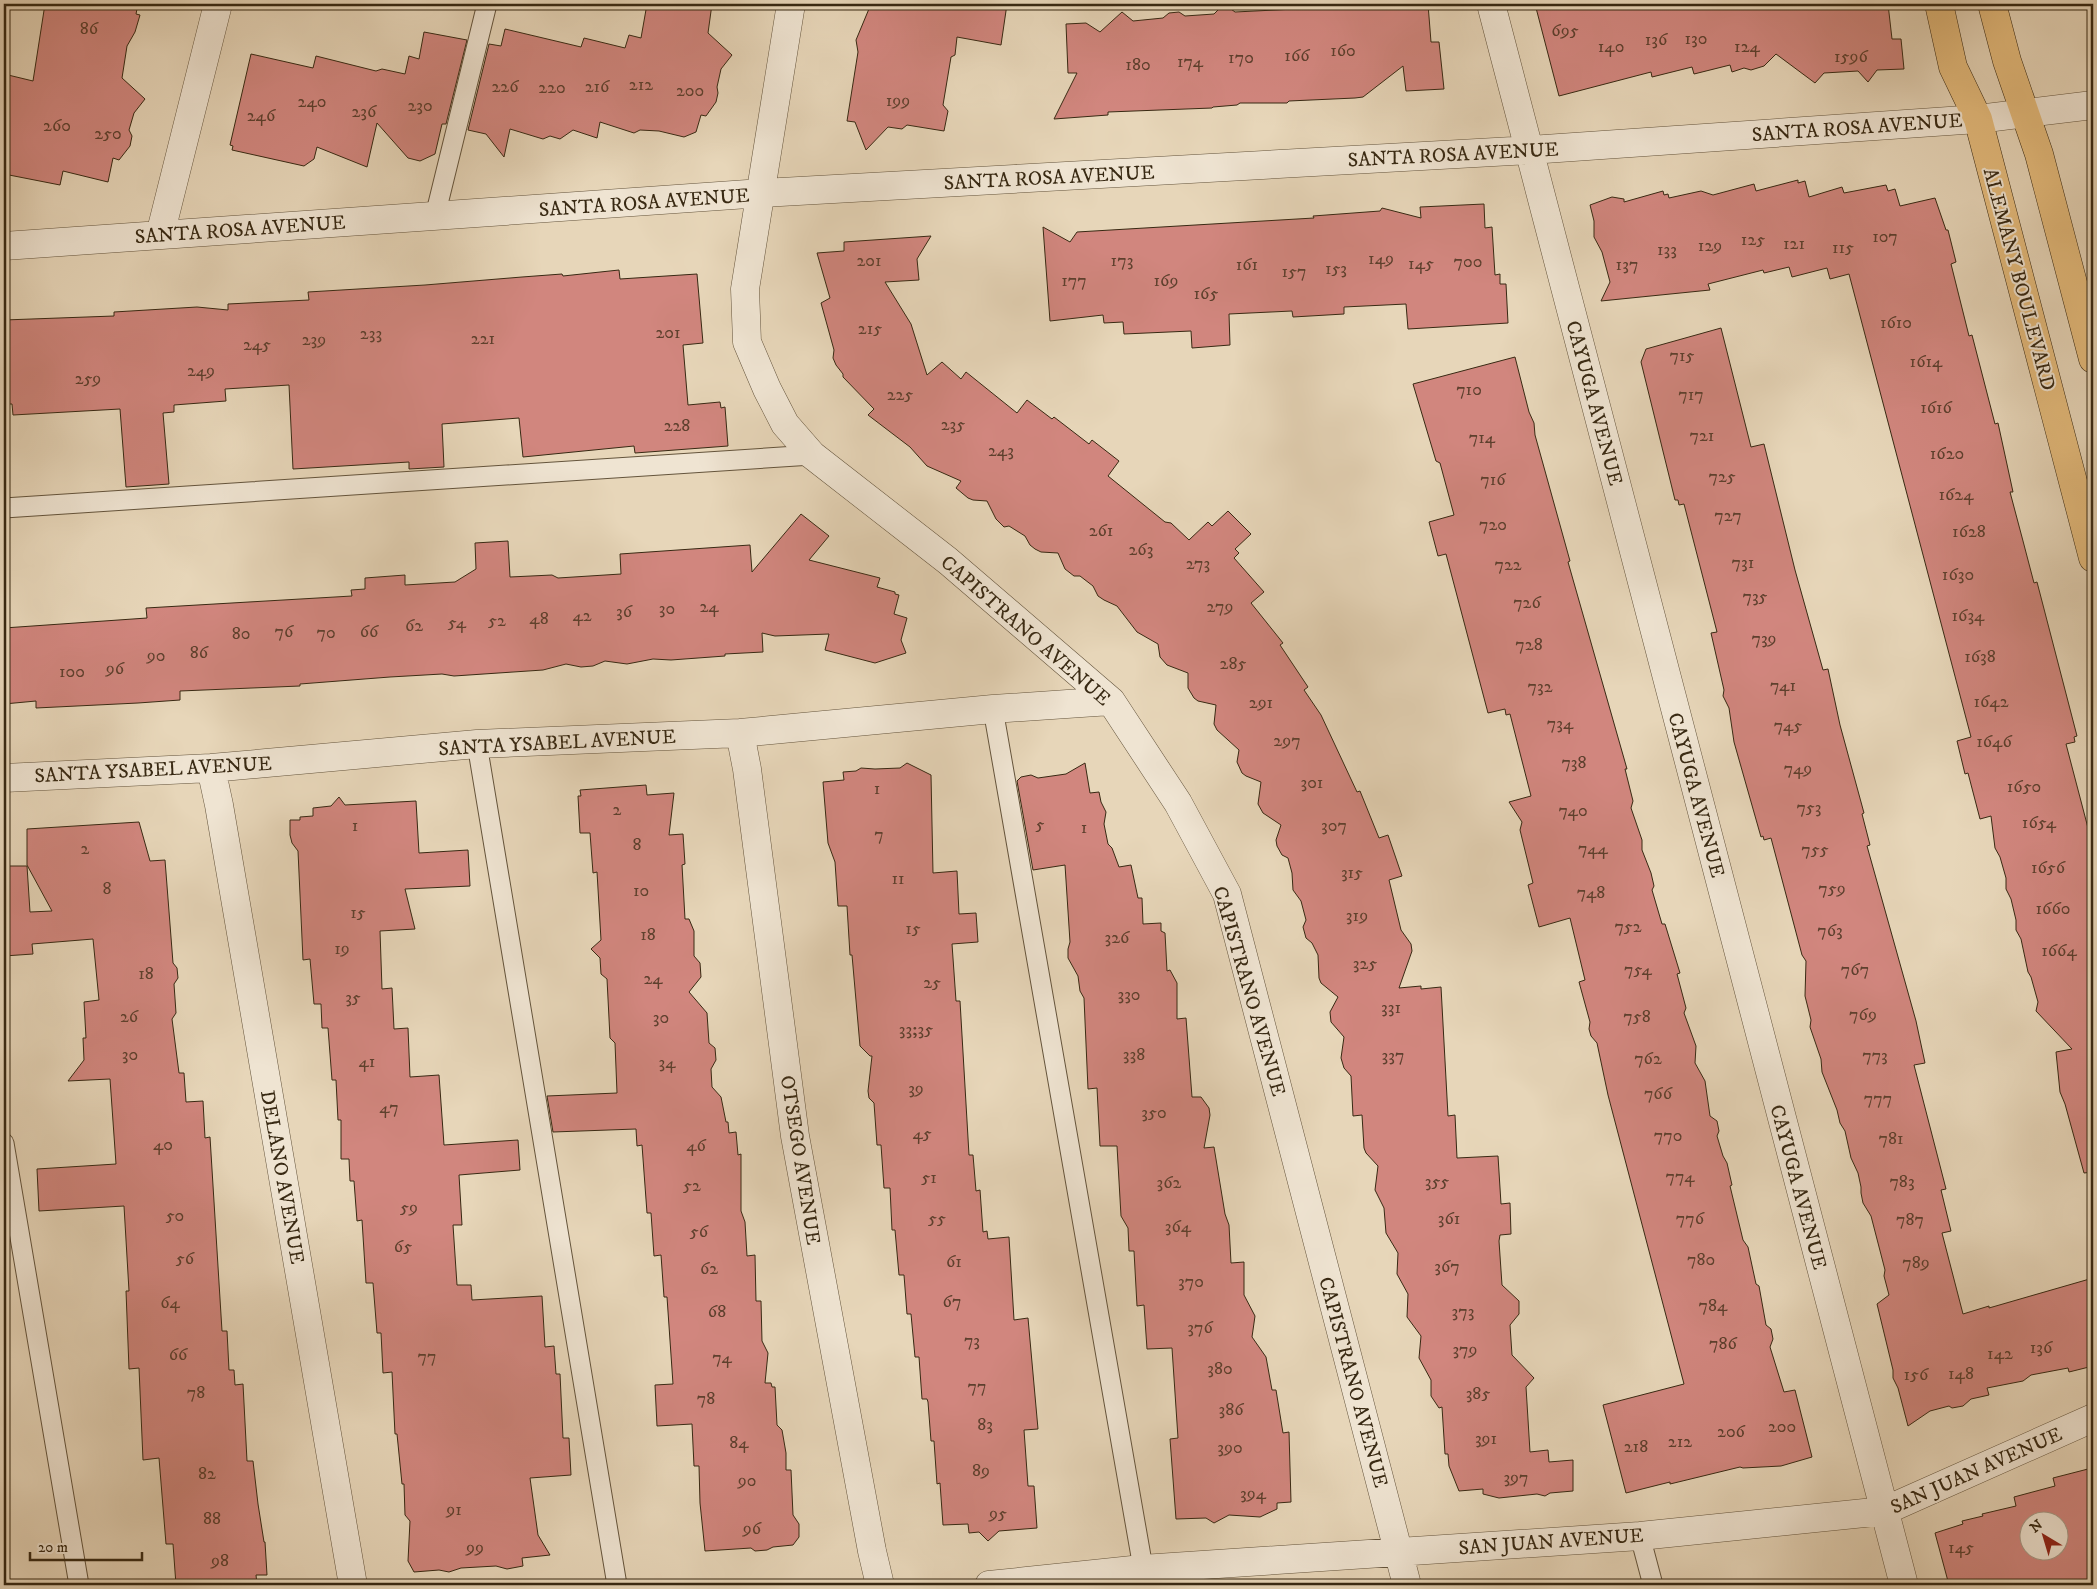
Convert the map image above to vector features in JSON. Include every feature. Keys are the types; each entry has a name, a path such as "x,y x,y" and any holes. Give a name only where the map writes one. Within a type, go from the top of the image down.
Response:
{"main road":[{"name":"ALEMANY BOULEVARD","path":"1939,4 1954,67 1978,119 2093,558"},
{"path":"1992,4 2024,114 2038,154 2093,359"}],"street":[{"path":"160,235 218,4"},
{"name":"CAPISTRANO AVENUE","path":"791,4 745,290 747,342 767,390 785,424 812,455 948,561 1110,701 1178,803 1227,894 1407,1585"},
{"name":"CAYUGA AVENUE","path":"1491,4 1904,1585"},
{"name":"SANTA ROSA AVENUE","path":"4,246 762,193 1530,150 1978,119 2093,106"},
{"name":"SANTA YSABEL AVENUE","path":"4,778 212,768 477,744 740,733 993,709 1110,701"},
{"name":"OTSEGO AVENUE","path":"740,733 747,769 795,1136 870,1542 880,1585"},
{"name":"DELANO AVENUE","path":"212,768 353,1585"},
{"name":"SAN JUAN AVENUE","path":"989,1585 1144,1577 1398,1552 1640,1536 1884,1511 2093,1418"}],"lane":[{"path":"435,216 487,4"},
{"path":"4,508 812,455"},
{"path":"993,709 1144,1577"},
{"path":"477,744 616,1585"},
{"path":"4,1143 79,1585"},
{"path":"1640,1536 1653,1585"}],"building":[{"path":"45,4 138,4 136,14 140,15 135,32 127,46 122,78 145,99 134,113 129,130 132,136 130,146 119,160 113,158 108,182 63,171 60,185 4,174 4,74 33,81"},
{"path":"647,4 712,4 708,33 732,55 721,69 716,102 706,116 701,115 696,132 684,137 659,131 640,130 634,133 600,122 597,138 573,130 560,139 550,136 543,139 510,129 504,157 486,134 468,130 489,44 501,46 505,29 581,47 584,38 625,48 629,35 641,38"},
{"path":"871,4 1007,4 1001,45 957,37 955,55 951,57 943,105 948,111 944,131 907,125 902,129 888,127 866,150 855,122 847,121 858,52 856,40"},
{"path":"1320,4 1428,4 1431,42 1439,42 1444,89 1406,91 1403,66 1363,97 1289,101 1287,103 1240,103 1212,108 1108,112 1108,115 1054,119 1077,73 1068,73 1066,24 1086,23 1100,32 1122,12 1133,21 1163,18 1169,13 1179,12 1185,16 1214,14 1219,9 1231,9 1235,12 1315,8"},
{"path":"1535,4 1888,4 1892,39 1901,39 1904,69 1877,70 1868,82 1858,71 1824,73 1815,83 1776,54 1764,66 1751,70 1744,68 1732,72 1730,65 1694,74 1692,67 1652,77 1651,72 1559,96"},
{"path":"424,32 467,40 446,124 442,124 435,154 420,161 408,158 377,123 367,167 317,147 314,159 304,166 232,150 233,146 230,145 251,54 313,68 316,56 376,71 382,69 405,74 409,56 419,59"},
{"path":"1798,180 1798,183 1805,181 1809,197 1842,187 1844,193 1886,185 1888,191 1895,189 1900,206 1935,198 1946,230 1948,230 1956,262 1951,264 1969,336 1972,335 1995,424 1998,423 2013,492 2010,492 2034,583 2037,582 2077,736 2074,737 2075,742 2066,744 2093,847 2093,1172 2084,1173 2060,1092 2056,1052 2072,1049 2036,1011 2038,1002 2028,972 2021,939 2016,930 2016,920 2011,899 2006,889 2006,878 2000,857 1995,848 1991,816 1980,819 1968,773 1965,774 1957,741 1971,737 1849,274 1830,279 1827,268 1792,277 1789,267 1764,273 1763,270 1708,284 1710,290 1601,301 1610,282 1602,252 1594,237 1594,221 1590,205 1612,197 1624,199 1624,202 1663,191 1664,195 1668,194 1669,198 1701,191 1713,195 1754,184 1756,191"},
{"path":"1484,204 1485,228 1492,227 1495,275 1500,274 1500,284 1506,284 1508,323 1408,329 1406,304 1344,307 1344,314 1293,317 1292,311 1229,314 1230,345 1192,348 1191,331 1124,334 1123,322 1104,323 1103,315 1050,321 1043,227 1070,242 1077,232 1314,218 1313,216 1380,211 1382,208 1421,218 1420,207"},
{"path":"931,236 917,259 919,280 885,282 911,324 927,375 942,362 961,379 966,372 1017,413 1027,400 1052,419 1054,417 1089,444 1092,440 1119,461 1108,476 1165,522 1171,523 1189,540 1208,522 1212,526 1228,511 1251,534 1235,549 1239,553 1234,558 1264,592 1251,603 1283,643 1280,645 1308,687 1304,690 1321,715 1357,792 1360,791 1379,838 1388,835 1402,876 1389,880 1401,930 1411,944 1412,951 1399,988 1421,986 1421,989 1441,987 1448,1116 1455,1115 1457,1158 1498,1156 1501,1204 1510,1203 1511,1234 1500,1235 1502,1285 1519,1301 1519,1314 1510,1325 1512,1355 1534,1378 1526,1387 1530,1452 1548,1450 1549,1462 1573,1460 1573,1491 1550,1493 1545,1496 1537,1494 1499,1498 1483,1494 1483,1489 1459,1491 1449,1466 1448,1454 1445,1454 1442,1407 1439,1408 1431,1396 1431,1380 1419,1358 1421,1336 1407,1317 1408,1294 1397,1274 1398,1253 1386,1233 1384,1208 1375,1190 1378,1166 1364,1148 1362,1115 1353,1116 1351,1076 1344,1068 1341,1058 1344,1037 1331,1022 1330,1012 1338,997 1321,983 1319,978 1318,955 1312,943 1306,938 1303,927 1306,920 1301,901 1293,890 1292,873 1288,858 1282,855 1277,846 1276,840 1281,825 1263,813 1258,804 1261,782 1242,773 1237,762 1239,750 1217,730 1214,724 1216,705 1198,701 1194,698 1188,688 1188,673 1167,665 1160,657 1158,644 1137,632 1117,606 1098,596 1093,586 1080,576 1074,576 1065,569 1058,553 1041,552 1030,545 1025,536 1009,526 1004,527 996,519 987,501 968,498 956,488 961,481 927,466 910,447 868,415 874,409 843,377 843,374 836,365 833,358 834,350 821,303 830,298 817,253 844,251 844,242"},
{"path":"619,270 620,279 697,274 703,343 683,345 688,405 720,402 721,408 725,407 728,446 635,453 634,446 523,457 519,418 442,424 444,467 409,469 409,462 293,469 289,385 225,389 226,401 174,405 174,412 163,413 169,484 126,487 120,409 13,415 12,404 6,404 4,320 114,316 114,312 197,307 228,310 228,304 309,300 308,292 562,274 563,276"},
{"path":"1721,328 1751,447 1764,444 1795,570 1823,670 1828,669 1840,725 1864,813 1862,814 1870,845 1867,846 1916,1021 1925,1063 1914,1065 1946,1189 1941,1190 1951,1231 1942,1233 1963,1314 2093,1278 2093,1366 2069,1372 2068,1368 2031,1375 2023,1381 1987,1388 1989,1395 1971,1399 1963,1406 1952,1408 1949,1406 1930,1411 1908,1426 1898,1388 1893,1378 1893,1370 1877,1304 1889,1295 1884,1276 1885,1270 1871,1216 1863,1203 1858,1173 1851,1158 1845,1131 1840,1123 1822,1072 1821,1059 1810,1027 1811,1020 1805,996 1806,961 1802,955 1771,838 1764,840 1763,836 1761,837 1734,742 1729,708 1723,696 1724,690 1711,633 1717,632 1684,504 1679,505 1678,500 1675,500 1641,362 1646,349"},
{"path":"1515,357 1570,561 1568,562 1627,769 1625,769 1633,801 1631,808 1642,840 1642,850 1651,873 1654,886 1652,890 1680,973 1677,974 1686,1008 1684,1013 1696,1046 1695,1063 1705,1081 1710,1116 1717,1121 1719,1131 1717,1136 1727,1163 1732,1185 1730,1186 1743,1240 1748,1247 1756,1284 1759,1286 1766,1325 1771,1329 1773,1339 1770,1347 1784,1392 1795,1390 1812,1457 1781,1466 1740,1467 1626,1493 1603,1405 1684,1384 1608,1095 1597,1043 1591,1036 1589,1029 1590,1022 1579,982 1585,980 1570,918 1539,927 1528,885 1533,883 1520,830 1522,822 1509,802 1531,796 1510,714 1506,715 1505,709 1488,713 1446,554 1438,556 1429,522 1454,515 1440,463 1436,461 1413,384"},
{"path":"801,514 829,536 809,560 880,578 877,587 899,595 894,614 907,618 901,640 906,653 875,663 825,650 829,634 775,636 762,633 763,652 725,654 725,656 671,660 653,659 627,664 605,661 593,666 581,667 566,664 543,670 454,676 442,674 390,677 300,684 300,686 180,691 180,700 138,703 36,708 36,701 4,704 4,628 147,618 146,608 352,596 351,590 365,589 365,578 405,575 405,585 455,582 476,569 475,543 508,541 510,577 552,575 558,578 621,574 620,554 750,545 752,572"},
{"path":"907,763 931,775 933,873 957,871 959,914 976,913 978,942 952,944 956,1001 960,1001 969,1155 973,1155 976,1191 980,1190 983,1232 987,1231 988,1239 1009,1237 1014,1320 1028,1318 1038,1429 1024,1430 1028,1486 1034,1486 1037,1528 999,1531 988,1541 979,1532 969,1533 968,1524 943,1525 940,1483 937,1484 934,1441 931,1441 928,1402 927,1399 922,1399 919,1357 915,1357 911,1314 907,1314 904,1275 899,1275 895,1230 892,1230 890,1188 884,1188 881,1145 877,1145 874,1103 869,1098 872,1056 860,1046 852,955 850,955 847,906 838,906 835,862 828,843 823,782 844,780 843,772 856,771 861,768 900,768"},
{"path":"1085,763 1090,793 1099,792 1106,812 1104,824 1108,844 1112,848 1119,867 1131,865 1138,898 1142,898 1143,924 1161,923 1161,931 1165,933 1167,971 1170,970 1177,983 1177,1019 1186,1018 1192,1097 1201,1097 1209,1108 1210,1115 1204,1148 1214,1147 1225,1214 1229,1225 1231,1263 1244,1262 1244,1295 1255,1316 1252,1337 1266,1357 1272,1390 1276,1390 1283,1433 1289,1432 1291,1502 1277,1503 1277,1509 1260,1517 1229,1515 1214,1523 1206,1518 1176,1519 1170,1439 1178,1438 1172,1348 1147,1349 1144,1305 1137,1306 1134,1251 1129,1251 1128,1228 1121,1216 1117,1146 1100,1146 1097,1088 1088,1089 1084,998 1080,991 1078,976 1068,958 1070,942 1065,865 1033,870 1017,781 1021,777 1031,775 1038,778 1066,774"},
{"path":"646,785 647,795 674,793 669,835 683,834 685,864 682,865 685,919 689,919 694,931 694,956 700,963 701,977 689,992 707,1013 709,1043 715,1048 716,1060 711,1069 712,1087 721,1097 729,1133 736,1132 738,1155 741,1154 741,1211 745,1222 747,1256 755,1255 756,1301 761,1301 762,1341 768,1353 765,1383 771,1383 772,1387 775,1387 777,1425 782,1430 786,1453 786,1470 791,1470 793,1515 799,1524 799,1537 793,1545 773,1547 767,1550 755,1551 751,1548 705,1551 700,1503 699,1466 694,1466 692,1424 657,1426 655,1385 673,1384 667,1297 664,1297 661,1255 654,1256 651,1213 647,1213 642,1145 637,1146 636,1129 553,1132 547,1096 617,1093 615,1043 610,1038 607,979 601,974 600,958 591,949 601,940 597,872 593,873 590,833 580,833 578,796 581,796 580,790"},
{"path":"339,797 345,805 416,801 419,853 468,850 470,886 405,889 415,929 380,931 382,989 392,988 394,1029 408,1028 410,1077 439,1075 444,1145 518,1140 520,1170 459,1175 462,1225 453,1225 457,1285 471,1285 472,1300 542,1296 545,1347 554,1346 556,1374 560,1374 563,1438 569,1438 571,1475 530,1478 538,1535 550,1555 522,1558 523,1566 507,1569 496,1566 461,1568 449,1572 439,1570 414,1572 408,1561 410,1521 405,1515 404,1484 402,1484 397,1434 395,1434 392,1372 383,1373 381,1333 377,1333 373,1283 366,1283 362,1220 357,1221 354,1181 350,1181 349,1159 341,1159 341,1120 338,1120 336,1080 332,1080 328,1028 322,1028 321,1004 314,1004 310,959 303,960 298,851 292,843 290,835 290,820 300,820 300,817 313,816 313,808 331,806"},
{"path":"139,822 150,861 165,860 173,963 177,968 178,978 174,984 176,1013 172,1019 179,1073 184,1073 186,1102 203,1101 205,1138 210,1137 222,1331 227,1331 229,1370 234,1370 235,1385 243,1384 247,1461 253,1461 265,1542 267,1575 256,1575 257,1585 176,1585 173,1544 166,1544 159,1458 143,1460 139,1368 129,1369 126,1291 129,1291 124,1206 39,1211 37,1169 116,1164 110,1079 68,1081 84,1060 83,1038 86,1038 84,1002 99,1000 93,939 32,944 33,954 4,956 4,866 27,866 30,912 52,911 27,865 27,829"},
{"path":"2088,1469 2093,1488 2093,1579 2068,1585 1949,1585 1935,1533 1963,1524 1962,1521 1983,1516 1982,1514 2016,1506 2014,1497 2055,1486 2053,1478"}]}
